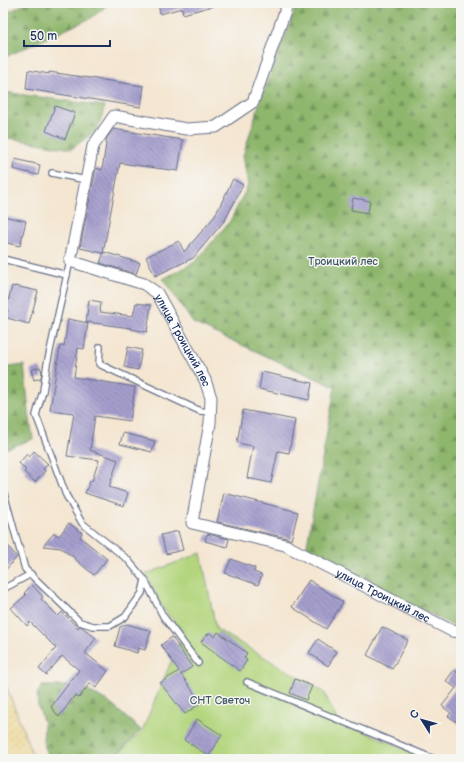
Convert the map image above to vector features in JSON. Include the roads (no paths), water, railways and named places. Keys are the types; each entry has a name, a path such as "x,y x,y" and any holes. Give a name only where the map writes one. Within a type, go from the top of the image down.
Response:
{"street":[{"path":"70,261 93,146 114,116 186,129 216,128 253,102 288,3"},
{"name":"улица Троицкий лес","path":"70,261 144,284 157,293 205,380 211,398 210,423 192,523 285,546 452,631 461,632"}],"lane":[{"path":"52,173 86,180"},
{"path":"3,259 67,275"},
{"path":"70,261 43,391 36,415 66,495 82,523 127,559 145,580 163,616 198,663"},
{"path":"100,347 99,364 200,411 210,412"},
{"path":"3,490 25,569 80,622 93,626 110,626 125,617 142,593 145,580"},
{"path":"3,589 31,574"},
{"path":"247,682 434,759"}],"park label":[{"name":"Троицкий лес","path":"343,261"},
{"name":"СНТ Светоч","path":"220,700"}]}
